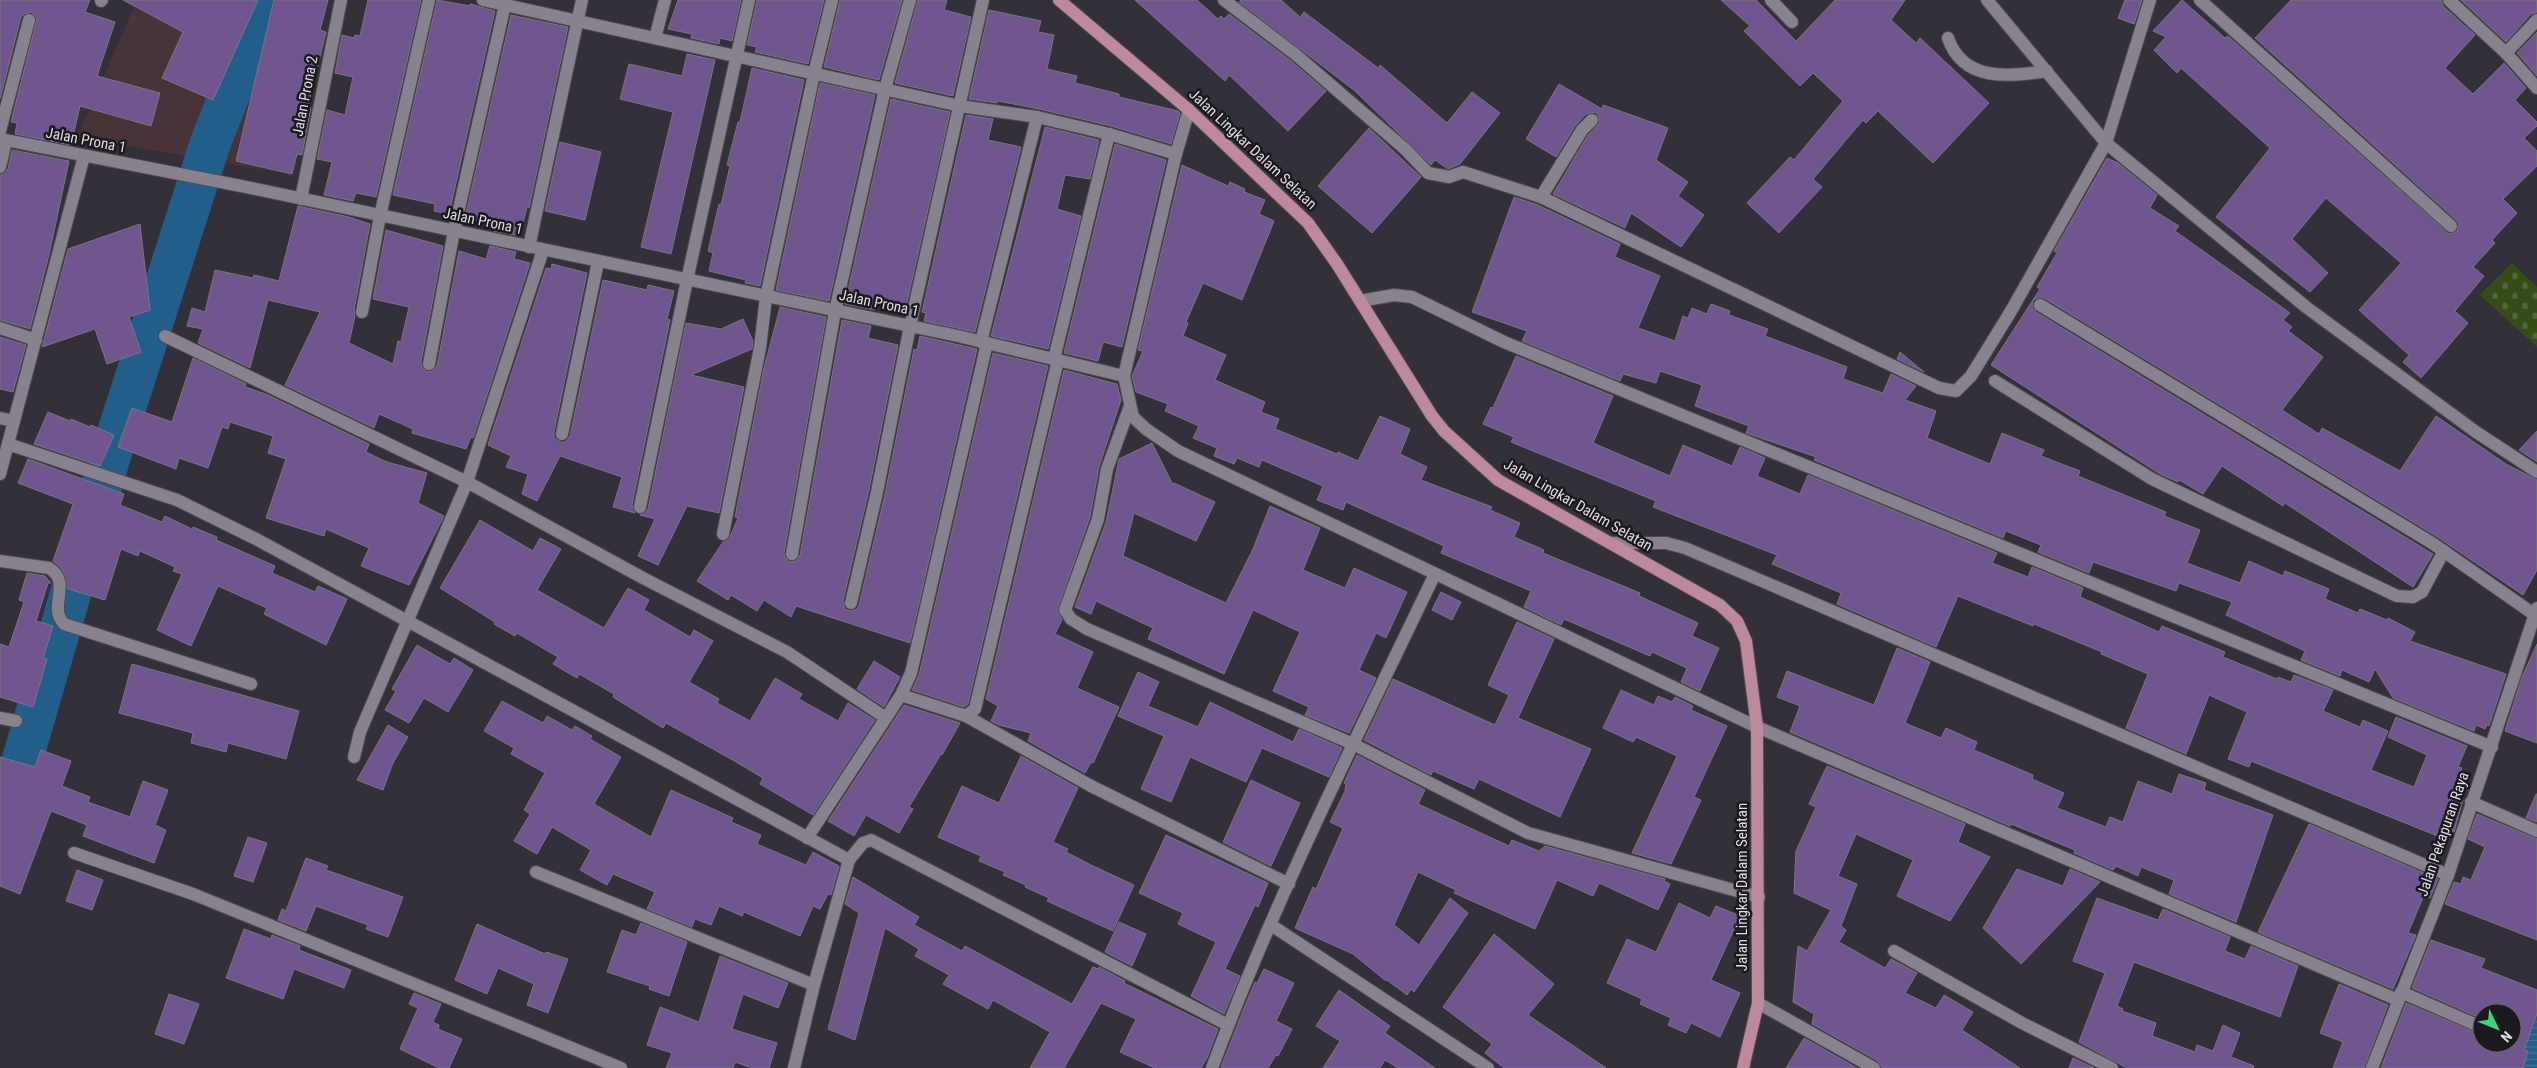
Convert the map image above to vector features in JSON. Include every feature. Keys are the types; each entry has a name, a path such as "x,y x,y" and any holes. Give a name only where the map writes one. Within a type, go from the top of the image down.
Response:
{"main road":[{"name":"Jalan Lingkar Dalam Selatan","path":"1059,0 1189,110 1308,223 1360,301 1432,416 1471,457 1498,480 1720,605 1737,621 1746,641 1757,728 1758,1003 1743,1068"}],"street":[{"name":"Jalan Prona 2","path":"301,199 341,0"},
{"path":"362,312 380,216 429,0"},
{"path":"483,0 505,2 577,21 960,106 1037,117 1108,134 1176,154"},
{"path":"529,247 582,0"},
{"path":"655,38 665,0"},
{"path":"640,507 735,56 749,0"},
{"path":"723,534 760,348 766,297 814,74 832,0"},
{"path":"792,554 836,311 885,89 910,0"},
{"path":"851,603 877,492 910,326 983,0"},
{"path":"1224,0 1295,54 1404,149 1428,173 1449,177 1463,172 1541,197 1950,392 1960,388 1971,376 2011,312 2106,143 2150,0"},
{"path":"1770,0 1792,22"},
{"path":"1987,0 2106,143 2306,307 2476,432 2537,472"},
{"path":"2200,0 2451,226"},
{"path":"2449,0 2506,53 2537,88"},
{"path":"429,364 454,231 505,2"},
{"path":"0,167 2,137 29,20"},
{"path":"2506,53 2537,20"},
{"path":"1948,38 1952,51 1968,68 1986,73 2016,76 2047,71"},
{"path":"1189,110 1176,154 1124,376 1133,417 1146,429 1178,451 1757,728 2399,996 2472,1024"},
{"path":"806,838 901,695 911,673 931,594 984,343 1037,117"},
{"path":"1541,197 1582,130 1592,120"},
{"path":"966,716 972,713 976,705 1108,134"},
{"name":"Jalan Prona 1","path":"2,137 84,156 301,199 958,336 1124,376"},
{"path":"0,474 84,156"},
{"path":"354,757 360,732 467,482 543,250"},
{"path":"562,434 598,262"},
{"path":"1360,301 1394,295 1412,297 1504,342 2492,747"},
{"path":"2040,305 2444,551 2536,611"},
{"path":"0,328 36,340"},
{"path":"165,336 467,482 642,578 787,652 886,718"},
{"path":"1995,381 2152,479 2397,596 2413,597 2422,592 2444,551"},
{"path":"1130,406 1107,469 1098,519 1074,590 1066,601 1065,610 1068,616 1087,629 1353,744 1528,833 1759,897"},
{"path":"0,418 14,421"},
{"path":"8,444 177,500 256,539 409,620 849,860"},
{"path":"1612,544 1666,543 1685,548 2448,875"},
{"path":"0,562 49,568 56,572 60,579 57,614 64,624 251,684"},
{"path":"1214,1067 1228,1025 1289,884 1353,744 1435,574"},
{"name":"Jalan Pekapuran Raya","path":"2372,1068 2448,875 2536,611"},
{"path":"901,695 966,716 1090,786 1289,884"},
{"path":"0,718 16,721"},
{"path":"2471,802 2537,831"},
{"path":"794,1068 814,985 849,860 863,843 871,840 1228,1025"},
{"path":"74,853 192,894 621,1068"},
{"path":"536,872 814,985"},
{"path":"1271,925 1488,1068"},
{"path":"1894,951 2022,1023 2112,1068"},
{"path":"1758,1003 1874,1068"}],"shaded area":[{"path":"137,0 318,0 284,173 77,137"}],"green space":[{"path":"2512,263 2537,287 2537,347 2480,295"}],"water":[{"path":"2537,1000 2537,1068 2508,1068 2514,1053 2522,1053 2522,1035"}],"building":[{"path":"0,0 90,0 85,12 115,22 97,76 160,93 151,126 80,106 71,145 15,134 17,123 11,122 37,18 31,12 21,17 0,99"},
{"path":"123,0 258,0 213,100 162,78 183,32"},
{"path":"274,0 328,0 320,30 326,32 308,106 311,107 302,155 297,154 292,174 236,161"},
{"path":"368,0 421,0 376,197 356,193 353,201 324,195 332,162 317,159 327,110 345,115 353,77 335,73 342,35 354,38 355,35 360,36"},
{"path":"437,0 470,6 470,4 495,11 449,214 434,211 435,204 393,195"},
{"path":"678,0 741,0 732,41 720,38 719,44 691,38 692,34 668,29"},
{"path":"757,0 824,0 808,64 755,52 757,47 747,45"},
{"path":"840,0 902,0 879,80 824,67"},
{"path":"918,0 947,0 944,10 971,17 953,96 895,83"},
{"path":"1135,0 1197,0 1218,19 1221,16 1224,19 1229,14 1290,60 1326,91 1288,131 1229,75 1225,81"},
{"path":"1241,0 1281,0 1300,17 1304,12 1378,68 1380,65 1447,123 1472,92 1500,113 1460,164 1448,169 1435,160 1431,165 1355,91 1239,2"},
{"path":"1721,0 1756,0 1796,41 1835,0 1905,0 1891,20 1916,43 1920,38 1989,103 1933,163 1878,111 1866,123 1863,120 1813,179 1822,187 1779,233 1747,203 1790,157 1794,160 1843,101 1813,73 1800,86 1744,31 1750,26"},
{"path":"2125,0 2142,0 2134,24 2118,18"},
{"path":"2182,0 2225,38 2228,36 2449,234 2457,231 2459,224 2456,220 2255,38 2291,0 2441,0 2443,6 2475,35 2445,68 2473,94 2504,63 2526,88 2515,100 2537,122 2537,126 2524,138 2537,151 2537,166 2503,199 2517,213 2492,240 2495,243 2473,267 2484,276 2455,311 2468,323 2421,378 2403,362 2409,355 2359,310 2401,263 2326,198 2292,239 2328,273 2310,292 2216,217 2270,148 2181,68 2177,73 2154,50 2166,37 2153,31"},
{"path":"2461,0 2537,0 2537,12 2531,14 2506,42"},
{"path":"989,10 1041,21 1038,32 1054,35 1047,69 1077,76 1075,83 1119,94 1119,97 1178,111 1180,113 1171,144 1111,126 1039,109 998,101 997,103 969,99"},
{"path":"511,15 568,27 529,208 527,207 520,236 494,231 495,225 465,218"},
{"path":"2537,32 2537,76 2517,53"},
{"path":"687,54 715,60 671,254 641,247 673,112 620,99 629,64 682,76"},
{"path":"752,68 804,80 760,286 745,283 746,280 709,271 713,253 708,251 719,204 721,205 730,166 727,165 738,122 740,122"},
{"path":"820,83 875,95 829,301 776,290"},
{"path":"1559,84 1602,109 1603,105 1668,128 1656,160 1688,182 1678,196 1704,215 1681,247 1631,213 1625,228 1553,194 1588,135 1600,122 1595,112 1586,114 1575,126 1556,157 1526,139"},
{"path":"891,99 950,112 906,307 878,300 875,310 845,304"},
{"path":"966,115 993,119 988,140 1021,147 975,332 924,321 926,313 922,312"},
{"path":"1045,127 1099,140 1090,179 1065,175 1057,209 1081,216 1048,349 991,336"},
{"path":"1369,128 1421,177 1372,233 1318,186"},
{"path":"560,142 601,152 585,220 545,211"},
{"path":"1115,144 1166,160 1122,347 1103,342 1098,361 1064,353"},
{"path":"12,150 69,161 49,255 30,329 0,320 0,175 8,169"},
{"path":"2107,158 2118,163 2157,195 2150,208 2179,226 2175,231 2290,313 2283,320 2292,327 2288,331 2323,357 2282,410 2319,434 2322,428 2400,471 2436,416 2506,464 2537,480 2537,570 2523,595 2436,536 2044,298 2040,297 2033,300 2032,305 2036,312 2433,554 2413,587 2285,503 2283,506 2222,466 2203,494 2179,480 2178,482 2160,474 1991,365 2040,289 2037,287 2057,253 2054,251"},
{"path":"1182,165 1228,186 1230,182 1245,189 1244,192 1265,200 1259,214 1274,221 1242,300 1203,283 1186,322 1188,323 1183,336 1226,355 1215,380 1265,402 1261,412 1279,419 1275,429 1358,461 1380,416 1410,429 1400,454 1427,467 1421,480 1492,507 1490,510 1520,523 1514,537 1544,550 1543,553 1640,593 1639,596 1698,623 1692,636 1719,648 1700,691 1681,682 1687,668 1652,652 1650,656 1564,619 1561,625 1524,607 1531,591 1441,553 1444,546 1346,502 1343,510 1317,500 1323,486 1262,460 1259,467 1237,458 1234,464 1214,456 1217,448 1193,438 1199,426 1165,411 1168,404 1136,392 1132,376 1143,351 1138,350"},
{"path":"1514,197 1538,205 1620,244 1615,257 1660,276 1638,328 1675,341 1683,316 1688,318 1692,308 1707,314 1711,304 1730,311 1729,315 1768,329 1765,336 1847,367 1843,379 1883,393 1891,374 1916,386 1905,400 1936,411 1927,438 1990,464 2002,433 2044,450 2041,456 2080,471 2078,476 2166,512 2164,516 2200,530 2187,563 2240,583 2249,561 2283,576 2285,571 2329,589 2325,599 2358,613 2360,609 2387,620 2388,618 2415,632 2410,641 2506,674 2489,726 2487,725 2485,729 2476,725 2474,731 2393,698 2375,669 2369,682 2342,670 2340,676 2301,660 2305,651 2226,615 2232,602 2179,583 2176,591 2093,562 2089,573 2038,552 2041,545 2006,531 2003,538 1814,460 1816,457 1746,433 1749,426 1695,406 1702,385 1660,371 1656,383 1623,374 1620,381 1522,341 1527,331 1472,312"},
{"path":"298,206 349,217 370,224 349,343 393,364 398,341 401,342 409,307 373,299 386,230 443,246 421,362 422,367 427,372 432,371 437,366 459,251 486,259 490,246 516,252 514,259 530,263 473,438 471,437 466,449 412,433 413,429 379,414 374,428 285,385 320,312 268,300 250,368 198,343 203,329 187,326 192,308 205,312 215,270 253,278 254,275 279,281"},
{"path":"140,224 150,310 129,317 141,352 107,364 95,329 42,347 68,249"},
{"path":"552,264 587,273 554,432 554,437 560,442 565,442 570,436 603,280 647,290 648,285 674,291 667,319 670,320 632,505 635,513 613,507 622,477 560,456 537,501 522,494 528,474 506,467 511,456 488,445 546,268 551,269"},
{"path":"780,307 826,317 784,553 790,562 795,561 800,555 842,320 871,326 868,338 898,345 869,490 843,601 845,609 850,611 857,609 859,605 885,494 914,349 917,350 920,336 977,349 910,643 796,606 791,617 764,600 757,611 731,595 728,600 697,581 723,542 729,539 738,518 735,517 764,368"},
{"path":"743,319 753,341 752,349 691,375 744,387 719,513 687,506 658,565 638,556 655,519 640,515 648,509 686,323 721,329"},
{"path":"0,337 26,345 13,392 0,389"},
{"path":"1900,352 1924,372 1897,359"},
{"path":"993,353 1048,366 968,704 964,707 912,690 919,675"},
{"path":"1516,356 1613,396 1593,443 1670,476 1683,445 1732,466 1740,447 1765,458 1757,476 1800,494 1808,475 1997,553 1992,563 2028,577 2032,567 2083,588 2080,597 2159,632 2162,626 2225,652 2223,657 2277,679 2278,677 2291,682 2294,675 2333,690 2323,711 2360,727 2363,720 2388,731 2371,770 2414,787 2427,755 2388,737 2396,717 2467,746 2458,767 2462,768 2451,794 2463,800 2454,832 2444,827 2440,837 2251,761 2249,767 2228,759 2247,712 2209,695 2186,754 2126,728 2148,674 2101,654 2102,652 1958,596 1936,647 1837,604 1841,593 1772,564 1777,555 1653,507 1656,501 1511,442 1514,437 1483,424 1491,407 1493,408"},
{"path":"193,358 246,384 245,387 266,394 369,444 366,452 387,462 427,473 418,503 444,516 409,585 361,566 369,548 326,529 324,536 266,518 286,459 268,453 273,436 230,422 228,429 222,427 208,468 179,458 176,469 118,447 132,408 172,422"},
{"path":"1064,370 1117,384 1121,400 1099,467 1090,517 1057,611 1062,620 1055,634 1093,652 1077,688 1119,707 1093,763 1091,762 1085,773 1028,741 1031,733 999,725 991,721 998,706 986,699"},
{"path":"48,412 70,421 71,419 90,427 91,425 114,435 100,466 34,444"},
{"path":"2537,431 2537,462 2519,450"},
{"path":"1152,443 1173,485 1174,483 1215,502 1196,541 1134,513 1123,556 1226,603 1253,549 1270,506 1320,528 1303,570 1345,588 1354,568 1407,592 1386,638 1376,633 1359,670 1376,678 1349,733 1305,715 1309,707 1273,691 1300,632 1253,610 1224,674 1148,639 1153,628 1096,601 1091,614 1075,607 1106,522 1119,459"},
{"path":"28,459 124,494 120,505 162,522 165,516 192,529 193,527 217,537 216,540 275,566 272,573 315,592 318,586 347,599 326,645 264,614 267,608 218,586 191,646 157,630 182,574 173,571 175,567 140,551 138,556 121,549 105,600 68,589 63,570 53,561 73,504 18,483"},
{"path":"480,520 533,551 540,538 561,549 537,590 604,628 628,588 649,600 644,610 690,637 694,630 713,641 689,682 719,699 717,703 750,721 775,678 802,694 799,699 838,721 848,703 875,720 813,815 760,784 763,778 731,759 666,723 663,728 613,697 614,694 579,674 577,678 553,664 558,657 517,633 515,636 494,624 495,622 440,588"},
{"path":"27,573 45,576 51,583 48,583 36,621 53,626 43,658 47,659 33,707 0,697 0,644 9,647 24,602 19,600"},
{"path":"1441,592 1461,602 1452,620 1432,610"},
{"path":"1517,622 1554,639 1518,718 1591,749 1560,817 1479,779 1474,789 1433,771 1431,775 1364,740 1393,679 1495,725 1509,695 1488,685"},
{"path":"2537,644 2537,743 2505,731 2522,677"},
{"path":"417,645 450,664 454,658 473,670 448,712 424,698 409,723 385,710 396,691 392,689"},
{"path":"1897,648 1930,662 1905,723 1941,738 1946,728 1977,742 1974,750 2033,775 2032,779 2064,793 2057,808 2106,827 2110,817 2123,822 2138,781 2172,794 2179,774 2206,783 2204,790 2273,815 2236,922 2169,894 2174,880 2141,867 2138,876 2116,866 2113,870 2074,853 2075,850 2011,824 2010,826 1790,732 1800,706 1777,697 1787,671 1874,705"},
{"path":"874,661 900,677 884,707 857,689"},
{"path":"132,664 299,711 286,759 228,743 226,752 191,743 193,733 119,713"},
{"path":"1138,672 1159,682 1148,706 1198,727 1210,702 1293,742 1299,729 1342,748 1329,777 1262,748 1246,782 1190,757 1171,802 1141,789 1164,736 1118,716"},
{"path":"1621,690 1654,705 1658,696 1672,702 1675,697 1693,706 1691,710 1727,726 1694,797 1701,800 1671,864 1632,853 1677,756 1636,737 1633,742 1603,728"},
{"path":"502,701 543,723 547,716 572,730 575,726 592,736 590,739 621,757 594,804 651,837 671,790 733,818 731,822 761,835 757,844 806,865 813,852 839,866 831,895 828,894 820,909 813,906 800,936 744,912 742,916 719,906 711,925 695,919 692,927 647,909 655,892 613,874 607,885 580,870 591,850 552,827 537,854 514,841 530,814 524,810 545,773 511,754 514,748 484,731"},
{"path":"904,705 960,723 909,807 913,809 899,833 866,815 854,836 828,821"},
{"path":"388,725 408,737 393,763 383,790 357,780"},
{"path":"41,750 71,761 62,786 90,797 88,802 130,817 143,781 168,790 155,825 166,830 154,863 83,836 87,825 51,811 20,894 0,886 0,757 35,767"},
{"path":"1357,755 1425,790 1418,804 1509,846 1512,840 1539,851 1545,846 1665,879 1664,881 1670,884 1658,910 1599,883 1593,896 1557,880 1535,929 1454,893 1456,890 1418,872 1394,925 1419,945 1450,898 1468,913 1414,992 1411,989 1407,995 1386,981 1353,954 1295,928 1313,887 1316,889 1343,828 1330,822 1345,791 1346,784 1344,783"},
{"path":"1021,756 1078,788 1053,842 1068,849 1066,852 1134,885 1113,931 1047,901 1049,898 1003,875 1005,872 979,861 981,856 938,837 962,786 999,803"},
{"path":"1827,766 1965,824 1958,842 1990,857 1950,921 1897,896 1913,860 1856,834 1838,876 1857,884 1841,926 1846,930 1839,942 1885,968 1891,959 1917,973 1905,993 1936,1008 1944,995 1973,1012 1962,1030 2020,1068 1882,1068 1878,1061 1812,1024 1814,1014 1793,1002 1798,946 1807,951 1831,910 1794,893 1796,851 1816,807 1809,804"},
{"path":"1251,780 1300,803 1271,866 1223,842"},
{"path":"2537,794 2537,822 2526,818"},
{"path":"2477,814 2537,839 2537,940 2445,904 2454,882 2461,884 2463,877 2471,880 2485,847 2468,839"},
{"path":"2309,824 2438,879 2430,898 2424,895 2408,933 2416,935 2393,989 2258,932"},
{"path":"1166,835 1268,883 1258,907 1255,905 1225,969 1240,976 1224,1014 1191,996 1216,942 1178,924 1183,913 1139,893"},
{"path":"248,837 267,843 253,882 234,876"},
{"path":"306,858 328,866 326,870 403,897 388,937 366,929 368,925 316,906 306,931 278,920 282,909 286,911"},
{"path":"2017,869 2063,886 2070,869 2100,882 2021,964 1983,928"},
{"path":"77,870 103,880 92,910 66,901"},
{"path":"853,877 919,917 914,925 962,951 965,946 1072,1004 1093,967 1098,969 1099,967 1125,981 1124,983 1218,1029 1207,1058 1201,1068 1155,1068 1120,1052 1136,1019 1101,1003 1064,1068 1030,1068 1050,1032 993,1000 988,1009 943,984 949,975 915,956 919,949 885,928 855,1040 828,1029 859,913 845,904"},
{"path":"2097,898 2158,920 2163,909 2230,937 2225,951 2245,959 2251,946 2298,966 2280,1017 2134,962 2117,1006 2123,1009 2122,1011 2156,1023 2152,1036 2195,1052 2197,1045 2213,1051 2223,1025 2240,1033 2231,1057 2254,1066 2253,1068 2127,1068 2079,1042 2105,973 2073,961"},
{"path":"1679,903 1710,918 1716,906 1740,916 1711,980 1740,993 1720,1037 1691,1023 1686,1033 1668,1025 1671,1018 1640,1004 1642,999 1607,983 1627,939 1656,952"},
{"path":"1119,922 1146,934 1132,966 1105,952"},
{"path":"641,923 687,942 669,996 649,989 650,986 607,972 622,930 636,935"},
{"path":"477,924 545,954 546,952 568,959 548,1013 527,1005 534,984 498,968 487,994 455,980"},
{"path":"244,929 271,939 272,935 300,946 299,950 351,970 344,988 294,969 283,999 226,978"},
{"path":"1494,934 1554,984 1528,1015 1606,1068 1504,1068 1485,1053 1492,1044 1443,1007"},
{"path":"2431,940 2485,959 2481,968 2537,990 2537,1013 2524,1050 2528,1051 2523,1068 2381,1068 2406,1003 2472,1031 2472,1053 2522,1053 2522,1003 2472,1003 2472,1015 2412,988"},
{"path":"720,956 788,983 778,1008 743,994 732,1029 777,1043 769,1068 752,1068 735,1062 733,1068 666,1068 672,1053 647,1045 660,1007 699,1022"},
{"path":"1264,969 1294,983 1276,1021 1292,1029 1278,1056 1276,1055 1268,1068 1223,1068 1221,1067 1244,1008 1255,982 1257,983"},
{"path":"2339,984 2388,1005 2364,1068 2333,1068 2343,1042 2320,1033"},
{"path":"1339,990 1390,1026 1385,1033 1435,1068 1398,1068 1385,1060 1380,1068 1323,1068 1340,1041 1316,1026"},
{"path":"414,993 441,1004 433,1022 439,1025 438,1029 462,1039 449,1068 439,1068 400,1049 418,1008 409,1004"},
{"path":"169,994 199,1004 184,1044 155,1034"},
{"path":"1804,1038 1857,1068 1786,1068"},
{"path":"2073,1058 2094,1068 2069,1068"}],"waterway":[{"path":"0,837 113,447 211,141 267,0"}]}
